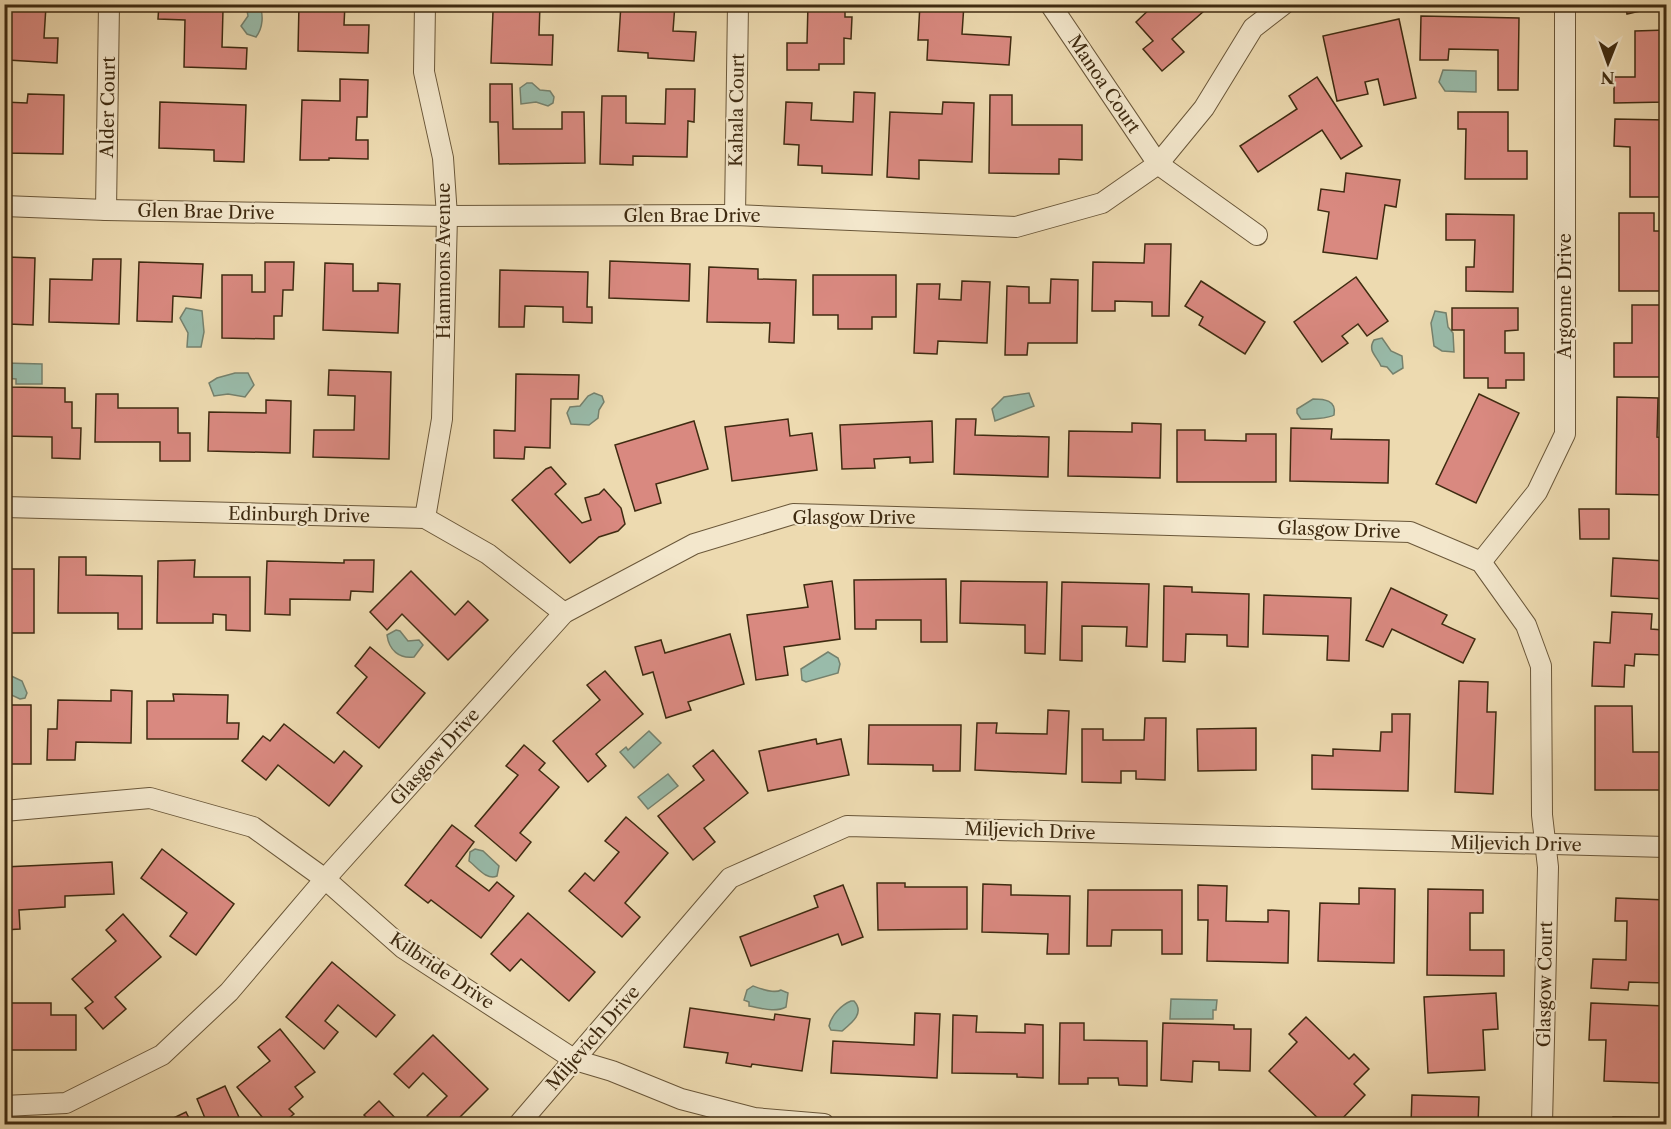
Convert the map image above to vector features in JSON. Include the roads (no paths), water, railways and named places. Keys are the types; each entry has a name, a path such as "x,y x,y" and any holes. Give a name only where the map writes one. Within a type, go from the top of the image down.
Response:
{"street":[{"name":"Alder Court","path":"106,210 110,4"},
{"name":"Hammons Avenue","path":"425,4 424,72 443,158 447,216 442,419 425,518"},
{"name":"Kahala Court","path":"735,214 738,4"},
{"name":"Manoa Court","path":"1050,4 1158,164"},
{"name":"Glen Brae Drive","path":"4,206 447,216 735,214 1016,227 1102,202 1158,164 1204,108 1253,28 1284,4"},
{"name":"Argonne Drive","path":"1481,562 1537,492 1565,434 1565,4"},
{"path":"1158,164 1257,235"},
{"name":"Edinburgh Drive","path":"4,507 425,518 488,554 564,613"},
{"name":"Glasgow Drive","path":"4,1106 66,1102 162,1055 229,992 325,879 564,613 694,544 793,514 1410,532 1481,562"},
{"path":"1481,562 1526,625 1540,666 1542,815 1546,844"},
{"name":"Kilbride Drive","path":"4,811 150,798 253,827 325,879 403,948 575,1060 612,1071 692,1102 754,1118 824,1125"},
{"name":"Miljevich Drive","path":"519,1125 730,878 847,826 1666,847"},
{"name":"Glasgow Court","path":"1542,1125 1548,867 1546,844"}]}
